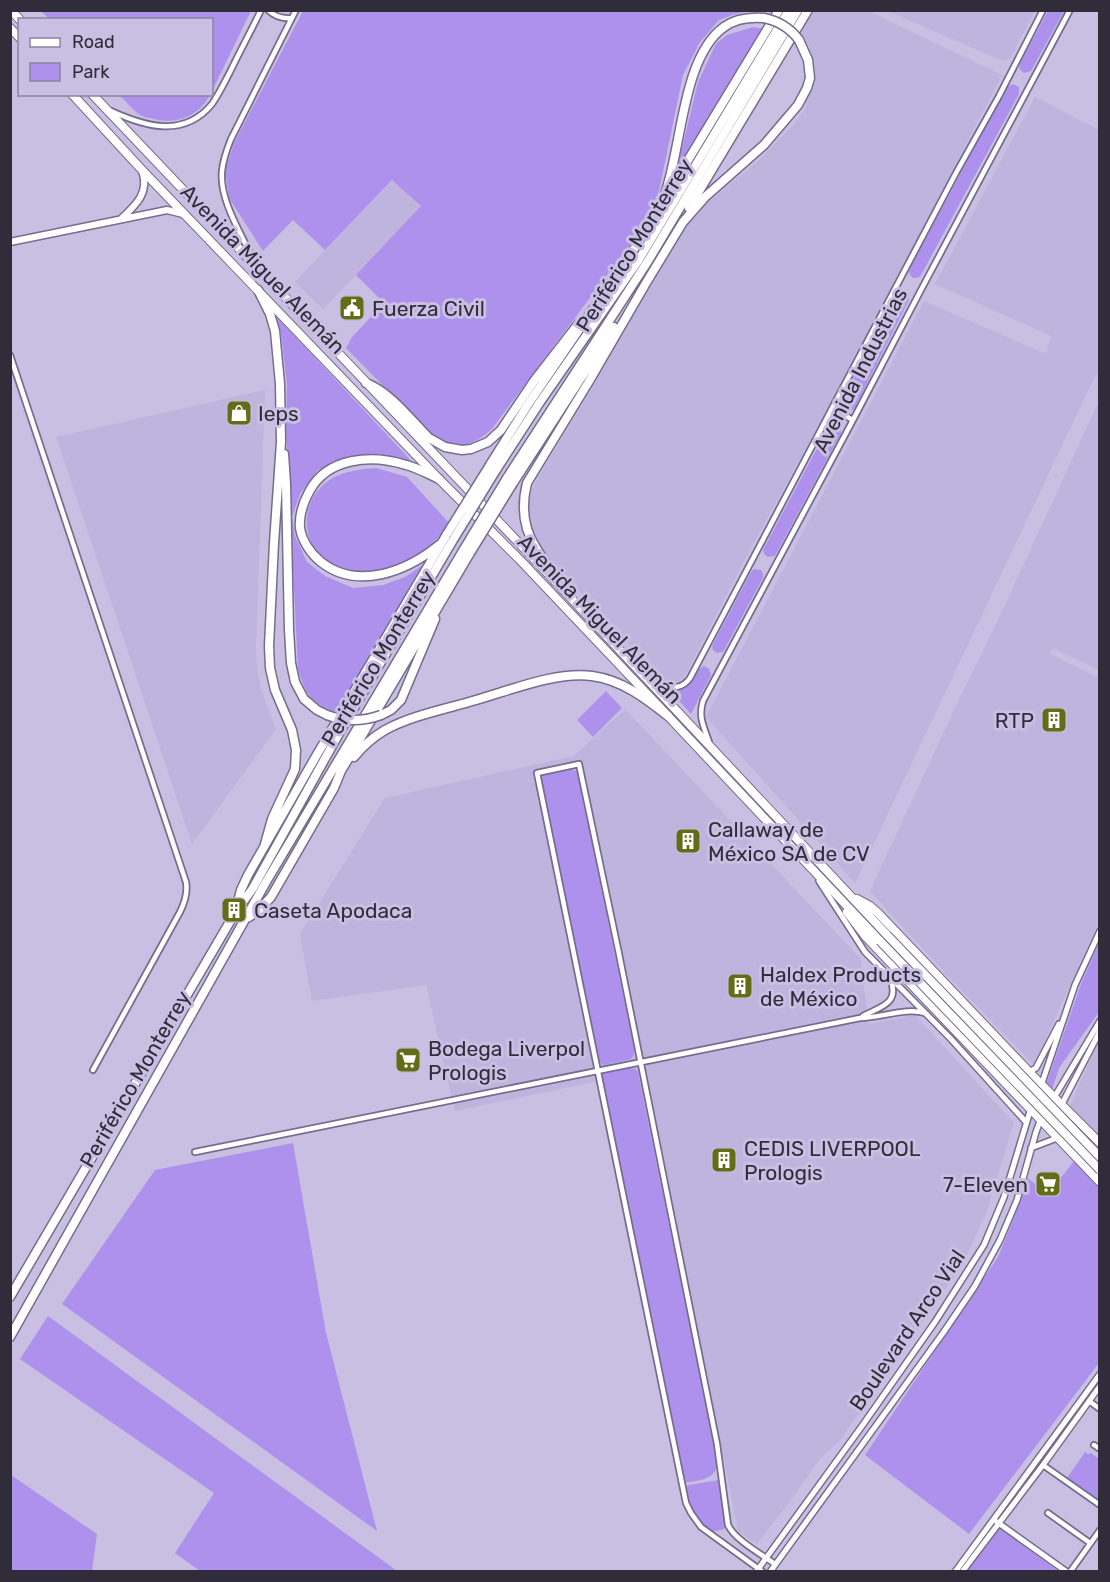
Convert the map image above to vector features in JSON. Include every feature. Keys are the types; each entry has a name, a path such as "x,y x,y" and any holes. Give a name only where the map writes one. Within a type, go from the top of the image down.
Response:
{"highway":[{"path":"493,467 527,406 610,286 673,189 779,10"},
{"name":"Periférico Monterrey","path":"10,1297 235,913 253,888 448,538 493,467 638,261 789,10"},
{"name":"Periférico Monterrey","path":"10,1337 246,918 510,480 648,261 798,10"},
{"path":"555,581 526,528 523,501 526,483 583,392 808,10"},
{"path":"658,211 669,185 688,90 700,59 712,39 724,26 742,19 774,20 784,25 799,40 808,60 810,78 807,88 798,105 764,145 705,197 683,222"},
{"name":"Avenida Miguel Alemán","path":"74,96 141,170 521,561 1100,1170"},
{"name":"Avenida Miguel Alemán","path":"94,96 1100,1157"},
{"path":"510,480 621,316 646,283"},
{"path":"366,383 387,395 436,443 462,450 480,446 495,437 501,430 545,366 610,286"},
{"path":"258,290 270,314 277,341 280,368 281,442 269,646 275,690 296,743 295,769 272,819 266,844"},
{"path":"281,442 285,458 291,663 295,682 304,699 327,715 354,721 368,719 391,710 401,700 445,594"},
{"path":"440,480 421,470 394,461 367,459 338,465 314,482 302,508 300,526 307,546 318,560 333,570 347,575 370,576 396,571 419,559 448,538"},
{"path":"235,913 244,883 266,844 448,538"},
{"path":"334,788 341,771 445,594 467,551"},
{"path":"246,918 259,910 271,897 334,788 362,748 376,735 394,725 559,677 583,675 603,678 632,689 668,716"},
{"path":"835,893 866,937 1100,1182"},
{"path":"853,898 874,909 1100,1143"},
{"path":"1009,1088 1016,1092 1027,1088 1030,1083 1028,1070"},
{"path":"1057,1138 1062,1126 1074,1116"}],"main road":[{"path":"121,218 137,205 142,196 145,182 141,170"},
{"path":"10,242 167,210 179,212 188,218"}],"street":[{"path":"105,109 133,120 162,127 182,125 195,119 205,111 220,91 261,10"},
{"path":"268,10 276,17 292,18"},
{"path":"256,267 226,201 222,186 222,172 225,154 231,139 296,10"},
{"name":"Avenida Industrias","path":"652,685 675,688 689,681 1043,10"},
{"name":"Avenida Industrias","path":"711,748 701,720 700,710 703,701 1070,10"},
{"path":"10,355 187,889 180,912 93,1070"},
{"path":"833,409 854,420"},
{"path":"759,1571 701,1527 686,1503 537,773 579,764 717,1444 728,1525 734,1533 774,1564"},
{"path":"814,870 865,952 950,1038 1026,1122"},
{"path":"1028,1070 1036,1068 1042,1059 1100,931"},
{"path":"860,1018 885,1006 890,1001 893,986 885,972"},
{"name":"Boulevard Arco Vial","path":"759,1571 935,1322 984,1245 1004,1197 1026,1122 1042,1085 1067,1006"},
{"path":"195,1152 860,1018 912,1011 928,1016"},
{"name":"Boulevard Arco Vial","path":"770,1572 975,1286 1000,1240 1017,1200 1040,1121 1100,1021"},
{"path":"1062,1104 1100,1030"},
{"path":"950,1038 974,1050"},
{"path":"1031,1148 1057,1138"},
{"path":"955,1572 968,1559 996,1521 1046,1447 1100,1374"},
{"path":"996,1521 1043,1465 1100,1386"},
{"path":"1089,1401 1100,1409"},
{"path":"862,1426 870,1432"},
{"path":"1094,1445 1100,1449"},
{"path":"1046,1447 1053,1451"},
{"path":"1043,1465 1100,1505"},
{"path":"1048,1513 1090,1543"},
{"path":"996,1521 1068,1572 1100,1530"},
{"path":"962,1572 968,1559"}],"shaded area":[{"path":"814,11 868,11 1002,75 687,672 680,681 668,683 663,681 543,553 529,528 527,515 529,500 533,486 686,225 699,210 759,160 793,125 805,109 815,73 809,46 799,33"},
{"path":"888,11 1035,11 1010,58 1005,60"},
{"path":"1035,97 1099,130 1099,375 1096,374 855,883 706,717 924,301 1046,354 1051,336 935,284"},
{"path":"393,180 422,207 323,309 295,282"},
{"path":"265,390 256,646 260,687 276,729 192,844 56,437"},
{"path":"1099,401 1099,670 1053,648 1050,654 1099,678 1099,921 1034,1065 870,891"},
{"path":"625,709 860,958 869,1024 915,1015 1014,1123 986,1214 964,1261 841,1439 820,1459 757,1544 738,1531 647,1071 455,1111 426,985 312,1001 300,934 385,798 574,756"},
{"path":"1099,1040 1099,1137 1070,1106"}],"green space":[{"path":"41,11 251,11 213,89 213,18 48,18"},
{"path":"303,11 750,11 719,20 700,42 683,75 659,191 643,227 491,430 471,443 458,446 435,439 346,348 352,337 384,303 356,275 421,206 392,180 325,250 293,220 263,251 229,198 225,169 235,141"},
{"path":"1048,11 1064,11 1031,71 1024,73 1020,70 1019,65"},
{"path":"753,27 764,29 673,186 698,82 716,44 727,35"},
{"path":"1013,84 1019,87 1019,94 920,277 913,278 909,270 1007,87"},
{"path":"120,96 209,96 200,108 178,120 152,119 134,110"},
{"path":"901,290 907,292 909,300 854,409 846,410 841,403 896,294"},
{"path":"273,313 419,469 392,459 366,455 337,462 318,470 300,494 292,517 295,536 307,562 325,576 353,588 383,585 405,577 430,560 338,713 321,706 311,697 298,669 286,430 287,385 281,333"},
{"path":"835,422 841,426 841,433 775,556 768,557 763,550 829,426"},
{"path":"376,468 407,477 450,524 428,547 394,567 372,573 341,571 327,563 317,553 311,541 307,528 307,515 311,503 317,491 333,478 351,471"},
{"path":"754,569 761,570 763,578 723,652 717,653 712,646"},
{"path":"704,666 709,669 711,675 691,714 672,693 672,690 685,687"},
{"path":"606,691 622,708 593,737 577,720"},
{"path":"565,768 576,771 578,775 634,1048 631,1059 604,1065 599,1061 541,779 544,773"},
{"path":"1099,943 1099,1012 1059,1068 1052,1090 1046,1085 1081,984"},
{"path":"628,1068 638,1072 718,1465 709,1477 684,1483 601,1073"},
{"path":"293,1143 326,1333 377,1531 62,1304 155,1170"},
{"path":"1074,1161 1099,1187 1099,1363 969,1534 865,1455 998,1257 1027,1178 1048,1194"},
{"path":"48,1316 397,1571 200,1571 175,1553 214,1493 20,1359"},
{"path":"1085,1452 1099,1459 1099,1500 1067,1478"},
{"path":"11,1475 97,1534 92,1571 11,1571"},
{"path":"718,1480 726,1526 724,1529 712,1532 693,1512 684,1486"},
{"path":"997,1526 1058,1571 964,1572"}],"place":[{"name":"Fuerza Civil","path":"352,308"},
{"name":"Ieps","path":"239,413"},
{"name":"RTP","path":"1054,720"},
{"name":"Callaway de México SA de CV","path":"688,841"},
{"name":"Caseta Apodaca","path":"234,910"},
{"name":"Haldex Products de México","path":"740,986"},
{"name":"Bodega Liverpol Prologis","path":"408,1060"},
{"name":"CEDIS LIVERPOOL Prologis","path":"724,1160"},
{"name":"7-Eleven","path":"1048,1184"}]}
